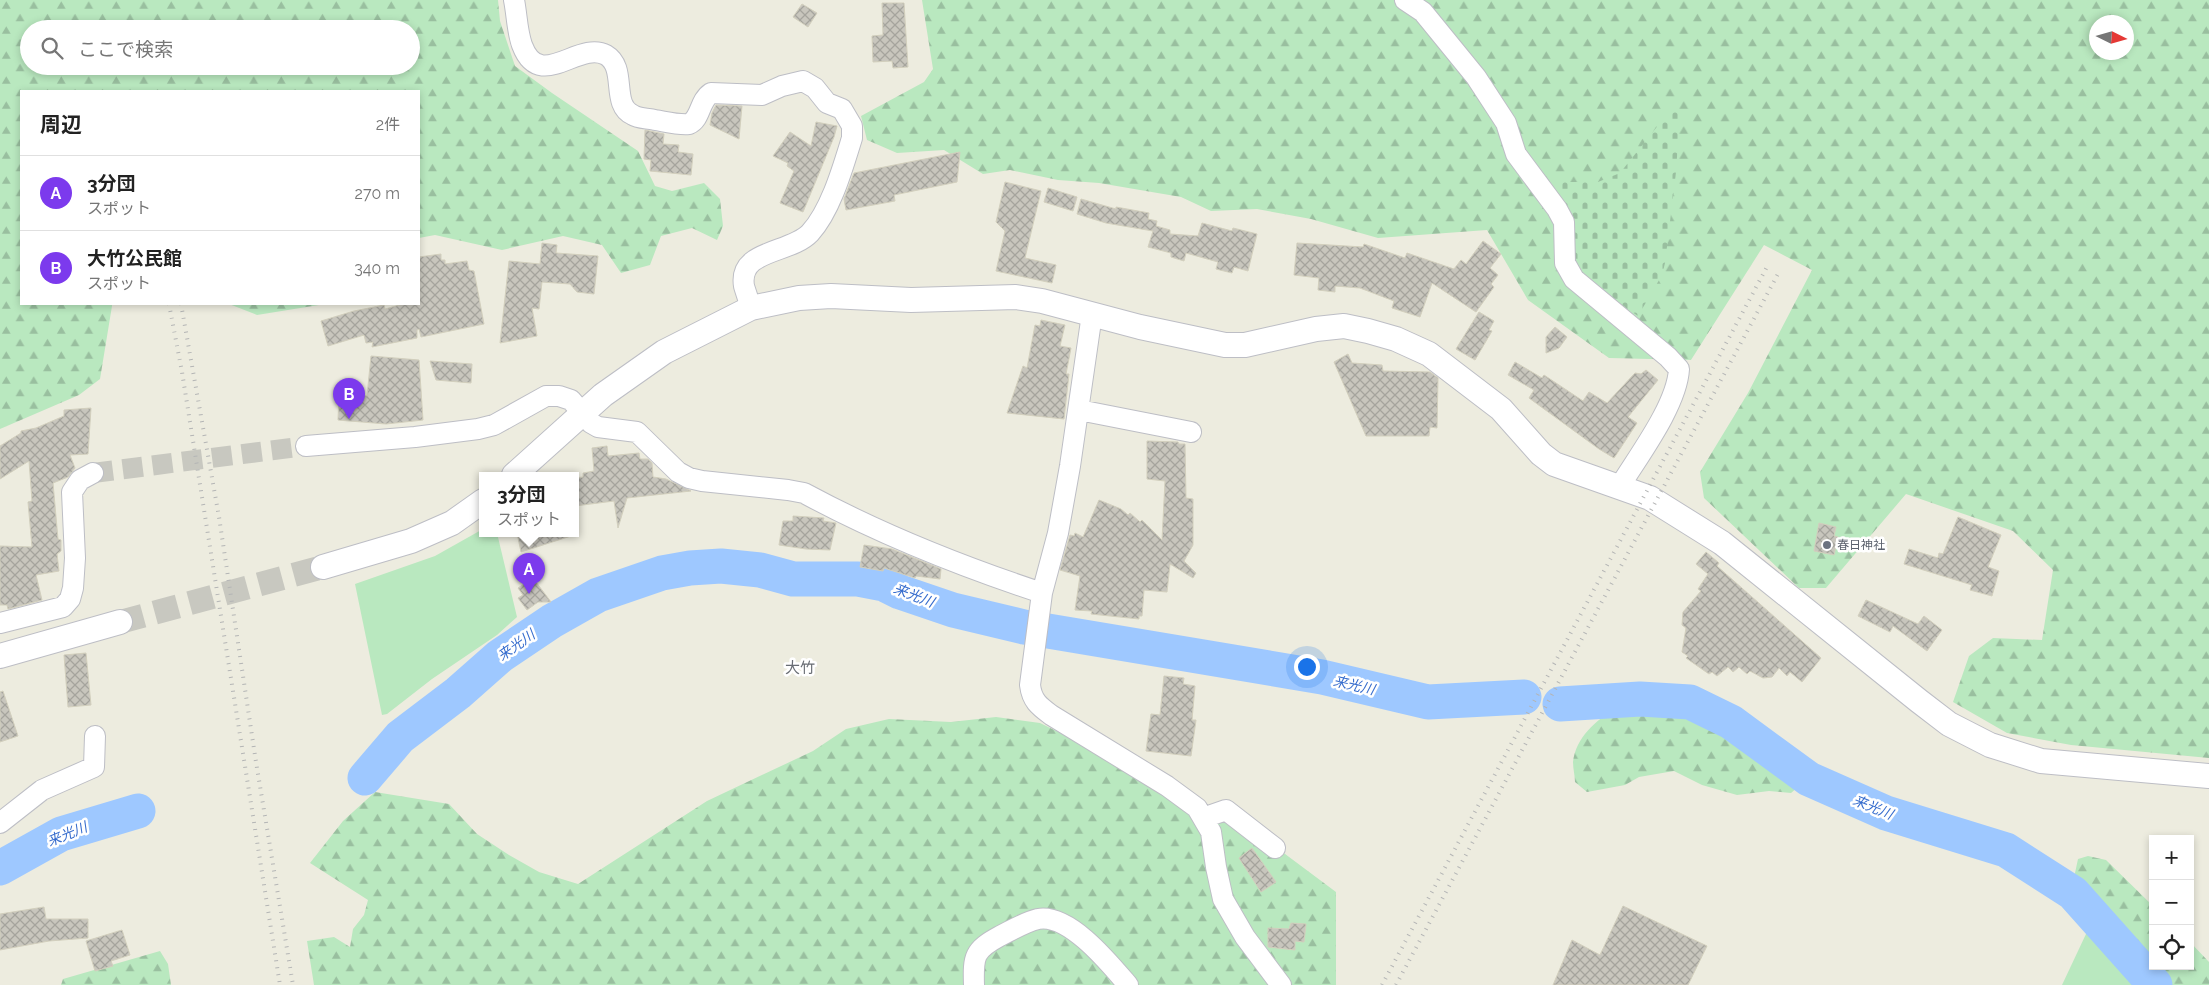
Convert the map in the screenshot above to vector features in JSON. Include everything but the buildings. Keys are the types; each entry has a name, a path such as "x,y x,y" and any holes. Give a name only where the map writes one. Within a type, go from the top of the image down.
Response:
{"street":[{"path":"514,0 522,44 529,58 538,64 552,66 585,52 606,55 612,60 617,69 624,107 634,116 689,124 695,120 702,101 711,93 762,95 782,86 803,81 815,88 827,103 842,108 852,126 852,138 825,210 808,234 794,244 755,258 749,263 745,270 744,285 751,308"},
{"path":"1406,0 1423,12 1476,77 1506,123 1516,154 1557,209 1564,222 1564,263 1574,279 1679,368 1674,392 1659,422 1620,486"},
{"path":"517,472 603,394 664,352 751,308 799,298 831,296 911,300 1016,297 1042,301 1206,342 1225,345 1245,344 1316,329 1344,326 1396,339 1429,354 1494,404 1515,424 1541,454 1554,464 1650,498 1722,543 1919,702 1949,724 1990,745 2041,761 2209,776"},
{"path":"1092,314 1079,410 1058,533 1041,599 1030,685 1032,696 1036,703 1051,715 1167,786 1198,808 1211,832 1223,899 1245,936 1280,985"},
{"path":"306,446 478,430 494,425 546,396 559,396 571,400 591,423 598,427 637,432 643,436 668,464 689,478 702,482 804,493 896,538 997,578 1041,599"},
{"path":"1079,410 1191,432"},
{"path":"0,623 62,607 70,599 73,588 75,558 72,492 80,480 93,473"},
{"path":"324,567 411,541 452,523 479,504"},
{"path":"0,656 120,622"},
{"path":"0,823 42,790 94,767 96,736"},
{"path":"1203,818 1226,810 1275,848"},
{"path":"974,985 973,964 982,946 1014,928 1040,919 1057,921 1075,931 1128,985"}],"green space":[{"path":"0,0 498,0 500,21 515,66 638,151 655,186 672,191 704,183 720,199 723,226 717,240 692,228 661,236 650,265 621,273 602,245 563,236 502,250 435,235 420,238 420,90 20,90 20,305 112,305 100,379 79,395 0,429"},
{"path":"922,0 2209,0 2209,758 2071,745 2007,733 1953,702 1969,656 1993,638 2042,640 2053,570 2013,531 1906,494 1826,588 1799,588 1704,498 1700,472 1748,393 1812,270 1764,245 1691,360 1609,358 1528,300 1487,230 1378,238 1311,219 1257,209 1211,211 1181,197 1099,183 1058,180 1010,170 983,174 944,150 897,153 867,140 861,116 924,82 933,69"},
{"path":"1672,108 1680,112 1676,172 1665,263 1662,275 1638,316 1590,283 1572,261 1574,226 1571,225 1571,214 1550,182 1598,182 1620,173"},
{"path":"232,305 319,305 257,315"},
{"path":"479,531 479,537 498,537 517,617 497,635 432,679 387,714 382,715 355,584 435,556"},
{"path":"1615,708 1669,710 1698,716 1797,782 1798,787 1791,793 1769,791 1737,795 1702,785 1674,771 1639,777 1625,785 1587,792 1575,782 1573,762 1575,753 1588,730"},
{"path":"996,717 1040,723 1085,745 1186,800 1226,810 1336,892 1336,985 314,985 307,941 334,937 350,947 353,929 364,915 368,900 310,863 343,821 375,792 449,804 477,834 509,855 539,872 578,884 707,801 813,751 846,729 889,719 951,722"},
{"path":"2088,856 2106,860 2149,902 2149,966 2124,940 2104,912 2083,899 2076,884 2075,873 2078,859"},
{"path":"2094,917 2149,967 2149,970 2152,970 2169,985 2062,985"},
{"path":"2194,946 2209,962 2209,985 2168,985 2153,970 2194,970"},
{"path":"160,951 168,964 171,985 61,985 63,979"}],"waterway":[{"name":"来光川","path":"365,778 400,737 458,693 500,656 552,621 598,595 662,573 690,568 721,566 760,570 793,579 858,579 884,584 900,592 953,610 1024,627 1322,677 1428,702 1524,697"},
{"name":"来光川","path":"1560,704 1640,699 1690,702 1731,722 1809,779 1886,813 2006,850 2073,893 2155,985"},
{"name":"来光川","path":"0,868 61,834 138,811"}],"tunnel":[{"path":"93,473 306,446"},
{"path":"120,622 323,567"}],"railway":[{"path":"1382,985 1768,265"},
{"path":"1396,985 1779,272"},
{"path":"169,305 182,372 280,985"},
{"path":"181,305 219,517 256,762 293,985"}],"place":[{"name":"大竹公民館","path":"349,419"},
{"name":"春日神社","path":"1827,545"},
{"name":"3分団","path":"529,594"}],"district":[{"name":"大竹","path":"800,668"}]}
